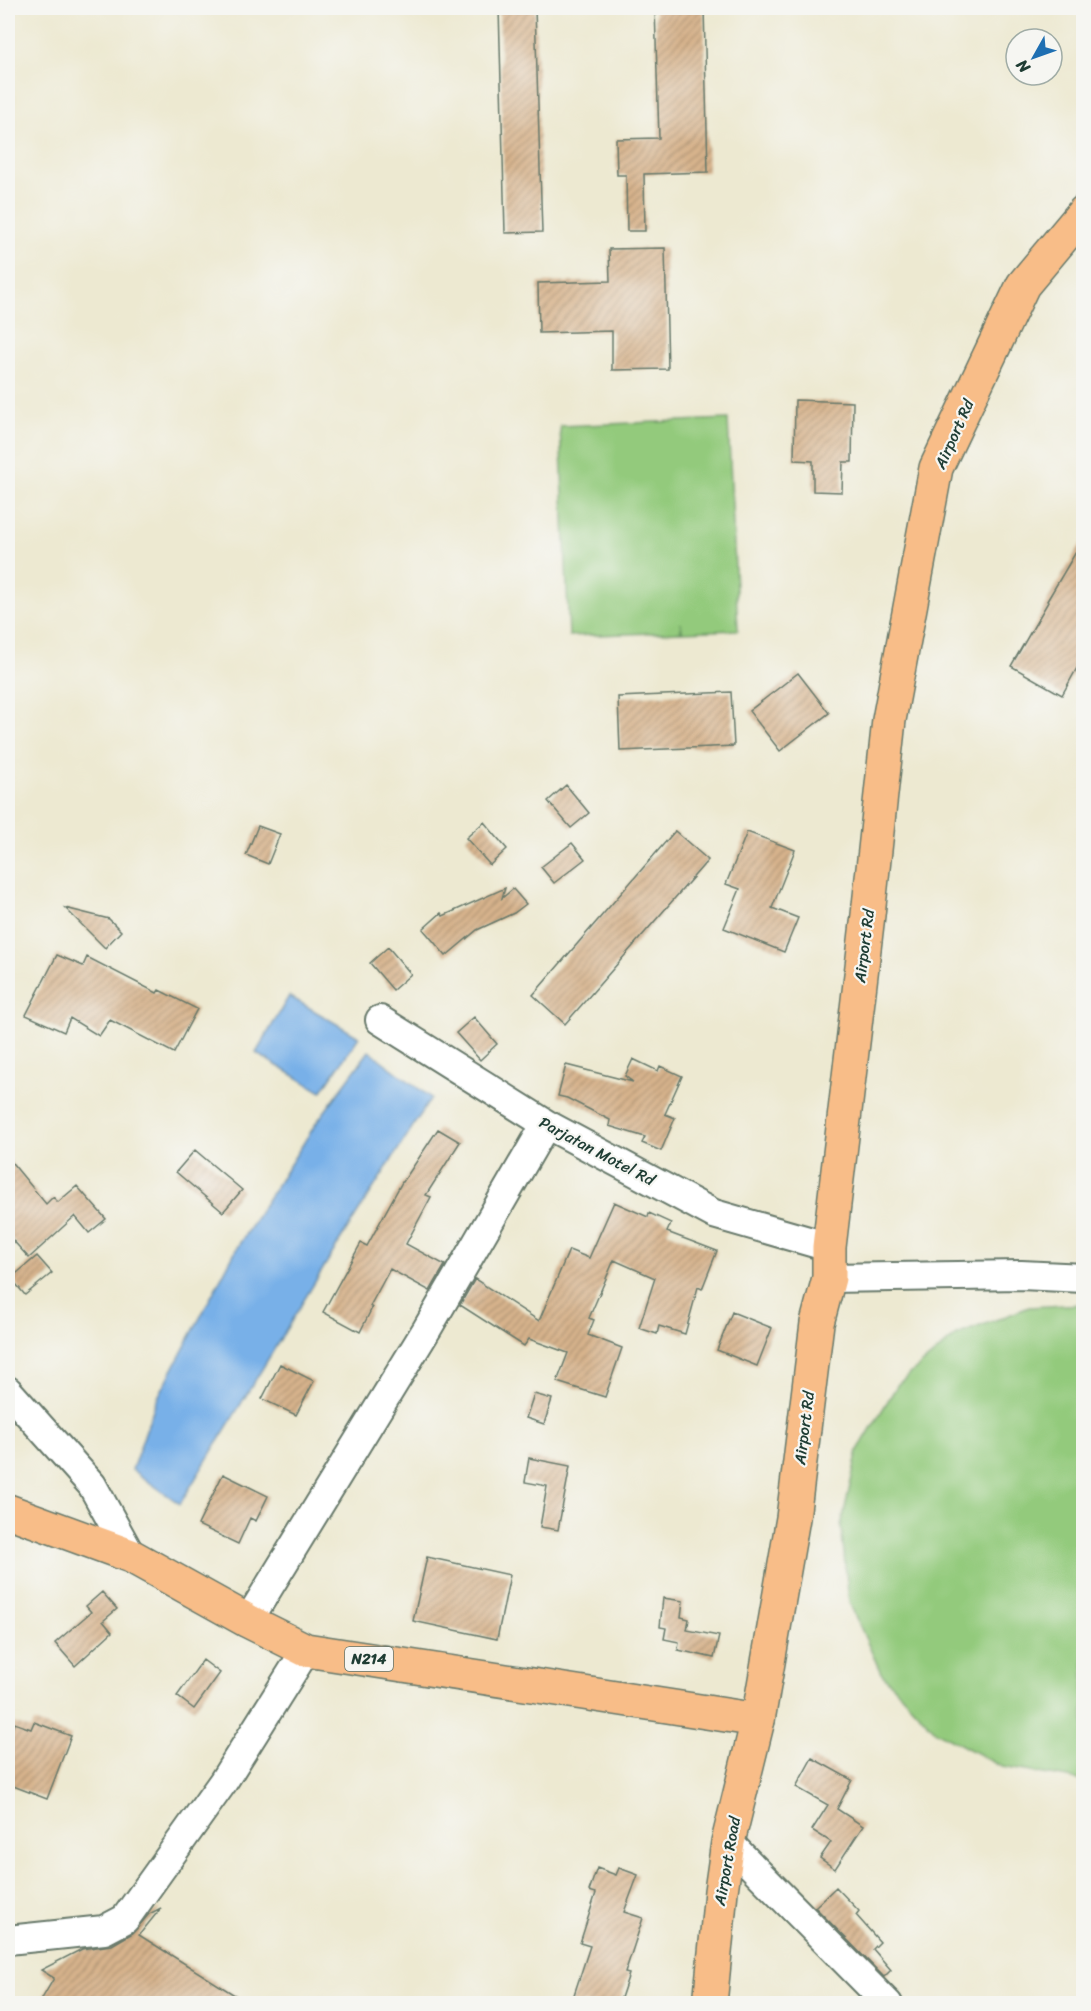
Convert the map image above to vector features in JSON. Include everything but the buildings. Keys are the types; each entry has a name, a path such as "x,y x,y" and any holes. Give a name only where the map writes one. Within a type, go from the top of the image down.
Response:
{"main road":[{"name":"Airport Rd","path":"758,1720 793,1518 817,1323 829,1262 889,720 936,468 1023,285 1083,212"},
{"name":"N214","path":"8,1511 131,1556 248,1622 306,1650 758,1720"},
{"name":"Airport Road","path":"710,2004 728,1842 758,1720"}],"street":[{"name":"Parjatan Motel Rd","path":"380,1020 546,1124 714,1214 829,1262 1083,1278"},
{"path":"248,1622 427,1329 546,1124"},
{"path":"8,1391 92,1485 131,1556"},
{"path":"8,1940 104,1930 124,1919 223,1782 306,1650"},
{"path":"728,1842 888,2004"}],"green space":[{"path":"728,419 738,630 682,632 681,623 681,632 569,636 560,426"},
{"path":"1083,1304 1084,1780 1080,1780 1002,1767 934,1730 881,1673 849,1602 841,1526 858,1450 898,1384 957,1335 1029,1307"}],"water":[{"path":"289,996 359,1037 321,1092 256,1053"},
{"path":"369,1051 431,1098 343,1236 180,1504 132,1470 156,1401 238,1246 317,1122"}]}
